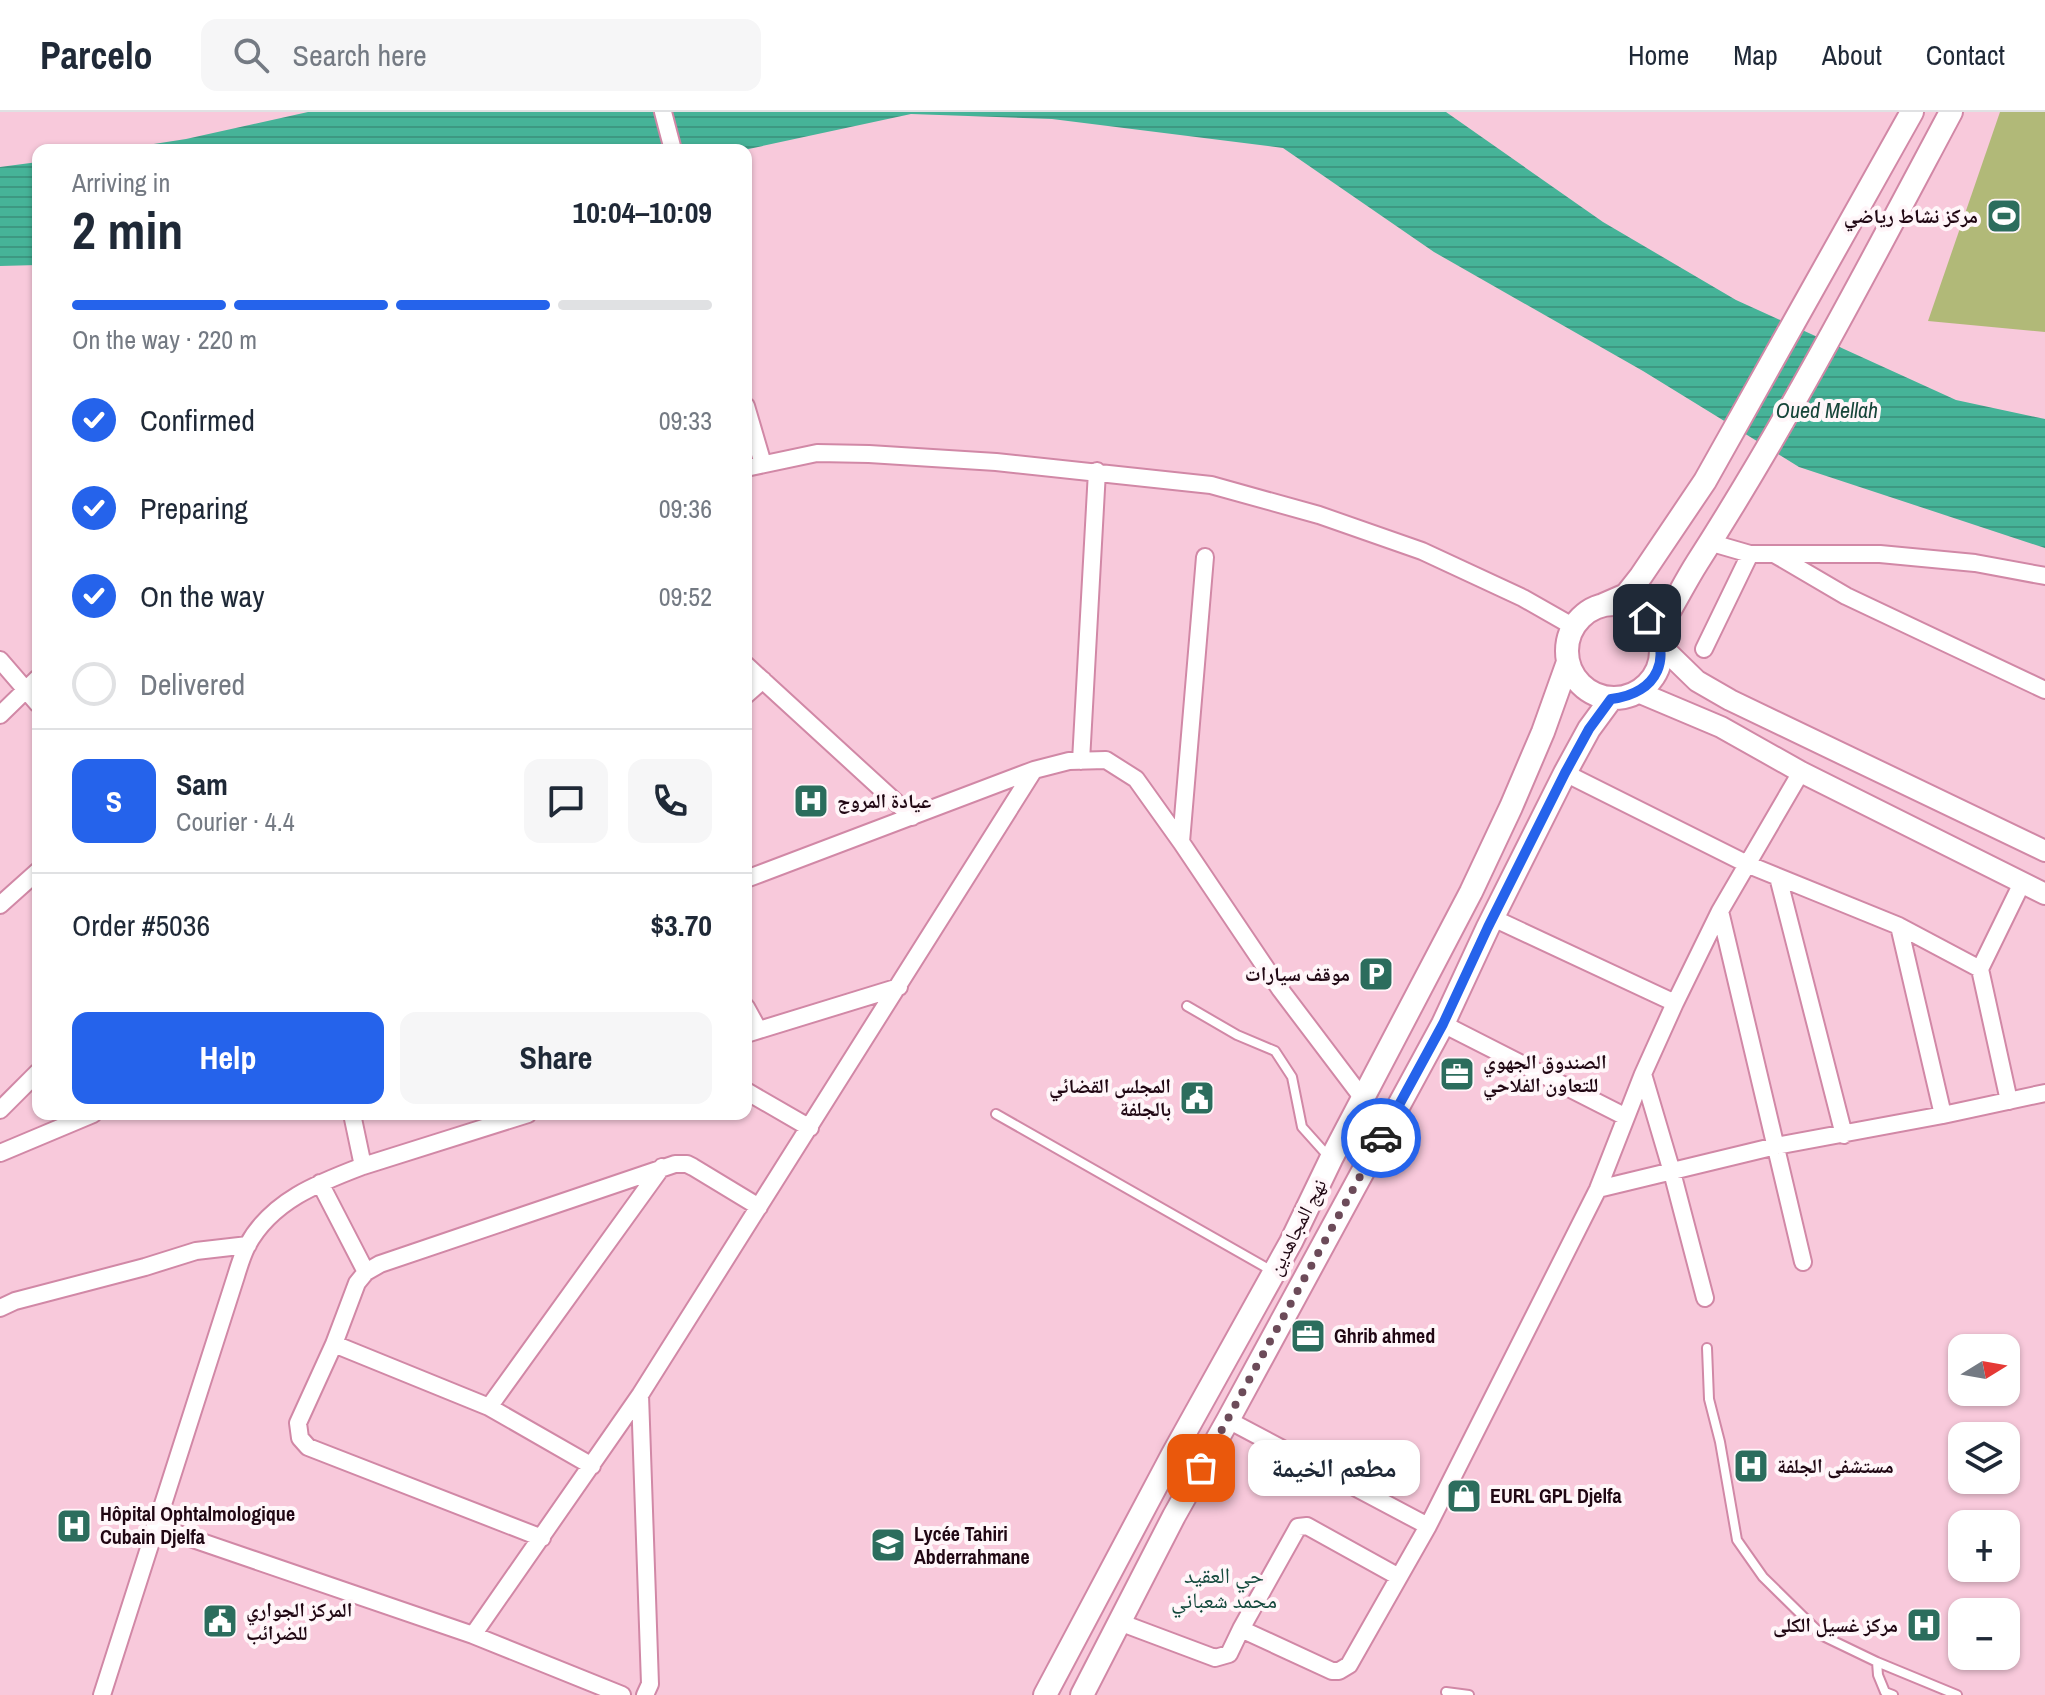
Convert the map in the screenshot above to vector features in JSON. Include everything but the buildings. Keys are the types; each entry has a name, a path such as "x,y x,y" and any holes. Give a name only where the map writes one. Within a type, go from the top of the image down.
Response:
{"main road":[{"path":"1603,605 1619,604 1634,608 1647,618 1659,639 1661,660 1656,673 1649,684 1626,697 1611,699 1596,695 1574,677 1567,650 1574,627 1591,610 1626,595 1705,481 1912,112"},
{"path":"1659,639 1831,337 1951,112"},
{"name":"نهج المجاهدين","path":"1045,1695 1274,1272 1471,892 1543,732 1568,662"},
{"name":"نهج المجاهدين","path":"1082,1695 1174,1516 1443,1024 1565,773 1589,729 1611,699"}],"street":[{"path":"664,114 672,144"},
{"path":"754,466 817,453 996,462 1211,485 1319,515 1422,551 1523,598 1574,627"},
{"path":"1081,761 1097,471"},
{"path":"1712,543 1750,554 1880,554 1975,563 2045,576"},
{"path":"1704,649 1750,554"},
{"path":"1775,554 1846,596 2045,690"},
{"path":"1181,842 1205,557"},
{"path":"1659,639 1697,681 1730,700 2045,851"},
{"path":"0,660 32,698"},
{"path":"752,670 912,817"},
{"path":"752,690 763,680"},
{"path":"0,715 32,684"},
{"path":"1638,692 1721,727 1801,772 2045,894"},
{"path":"752,877 1034,770 1069,761 1106,760 1136,779 1280,989 1364,1100"},
{"path":"473,1635 640,1395 1034,770"},
{"path":"1241,1629 1332,1671 1349,1665 1428,1526 1598,1189 1643,1074 1720,911 1801,772"},
{"path":"1565,773 1749,865 1899,926 1980,969"},
{"path":"0,905 32,876"},
{"path":"1778,877 1844,1135"},
{"path":"2009,1101 1980,969 2022,883"},
{"path":"1720,911 1803,1262"},
{"path":"1493,918 1675,1003"},
{"path":"1899,926 1943,1115"},
{"path":"752,1031 899,987"},
{"path":"1443,1024 1626,1117"},
{"path":"1643,1074 1705,1298"},
{"path":"0,1110 32,1078"},
{"path":"1598,1189 1776,1146 2045,1093"},
{"path":"752,1094 810,1128"},
{"path":"0,1153 79,1120"},
{"path":"353,1120 363,1166"},
{"path":"102,1695 248,1245 282,1204 320,1183 363,1166 509,1120"},
{"path":"542,1538 308,1447 300,1438 298,1423 334,1344 357,1283 366,1272 380,1264 662,1167 687,1164 759,1207"},
{"path":"489,1407 662,1167"},
{"path":"320,1183 366,1272"},
{"path":"0,1308 15,1301 196,1251 248,1245"},
{"path":"334,1344 489,1407 592,1466"},
{"path":"640,1395 650,1684 645,1695"},
{"path":"1228,1420 1428,1526"},
{"path":"1119,1622 1215,1658 1229,1654 1298,1527 1302,1525 1399,1577"},
{"path":"155,1526 473,1635 622,1695"}],"lane":[{"path":"1187,1006 1237,1035 1275,1051 1292,1077 1302,1127 1331,1159"},
{"path":"996,1114 1274,1272"},
{"path":"1707,1348 1709,1399 1720,1442 1737,1540 1763,1577 1823,1636 1957,1695"},
{"path":"1877,1662 1885,1692 1893,1695"},
{"path":"1446,1692 1469,1695"}],"shaded area":[{"name":"مركز نشاط رياضي","path":"2000,112 2045,112 2045,332 1928,321"}],"water":[{"name":"Oued Mellah","path":"308,112 1446,112 1603,222 1736,300 1956,400 2045,419 2045,548 1799,467 1643,371 1434,252 1283,148 1052,119 911,114 752,148 752,144 154,144"},
{"path":"32,163 32,265 0,266 0,167"}],"way so far":[{"path":"1201,1468 1381,1138"}],"place":[{"name":"مركز نشاط رياضي","path":"2004,216"},
{"name":"عيادة المروج","path":"811,801"},
{"name":"موقف سيارات","path":"1376,974"},
{"name":"الصندوق الجهوي للتعاون الفلاحي","path":"1457,1074"},
{"name":"المجلس القضائي بالجلفة","path":"1197,1098"},
{"name":"Ghrib ahmed","path":"1308,1336"},
{"name":"مستشفى الجلفة","path":"1751,1466"},
{"name":"مطعم الخيمة","path":"1201,1468"},
{"name":"EURL GPL Djelfa","path":"1464,1496"},
{"name":"Hôpital Ophtalmologique Cubain Djelfa","path":"74,1526"},
{"name":"Lycée Tahiri Abderrahmane","path":"888,1545"},
{"name":"المركز الجواري للضرائب","path":"220,1621"},
{"name":"مركز غسيل الكلى","path":"1924,1625"}],"district":[{"name":"حي العقيد محمد شعباني","path":"1224,1588"}],"route":[{"path":"1381,1138 1443,1024 1488,927 1589,729 1611,699 1638,692 1649,684 1656,673 1661,660 1661,646 1657,631 1647,618"}]}
